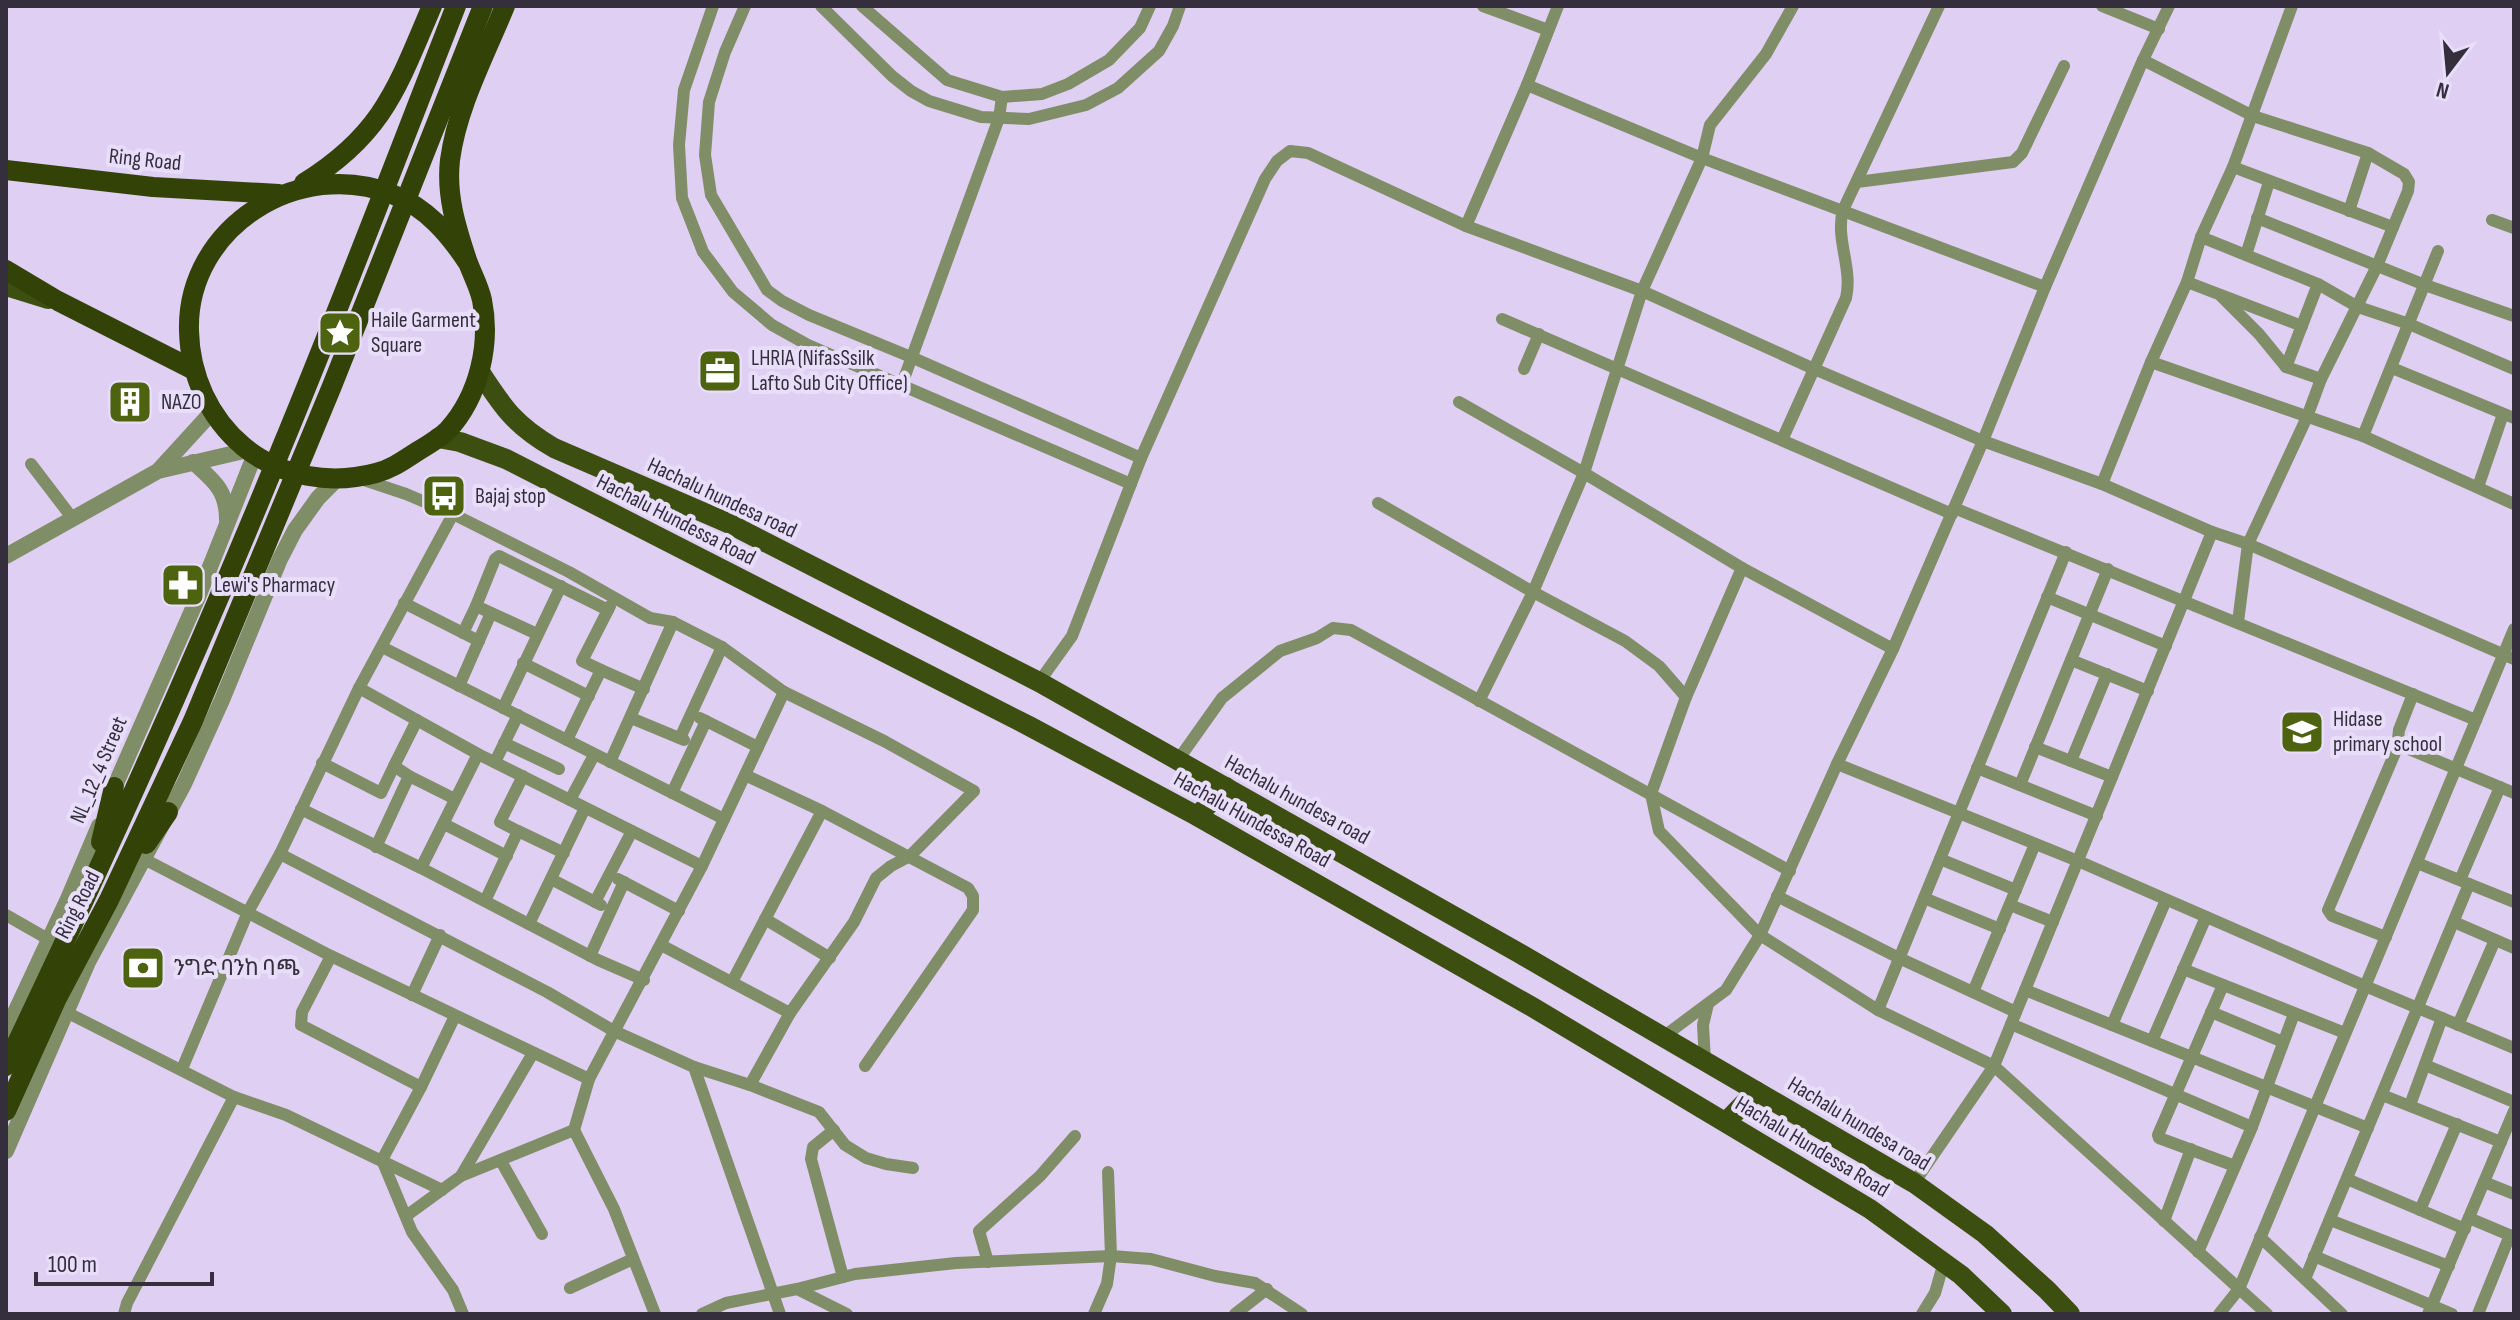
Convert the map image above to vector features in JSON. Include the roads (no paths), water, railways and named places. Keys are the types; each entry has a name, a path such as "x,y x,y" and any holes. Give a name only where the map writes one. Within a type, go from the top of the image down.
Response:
{"highway":[{"path":"432,6 391,98 373,125 353,148 327,169 251,210 226,231 207,257 194,287 188,319 189,351 212,412 234,439 280,468 308,476 337,479 358,478 391,469 447,431 467,403 480,372 485,319 451,205 450,158 470,90 505,6"},
{"name":"Ring Road","path":"6,1066 87,896 299,407 456,6"},
{"name":"Ring Road","path":"6,1111 57,998 109,900 193,721 332,386 483,6"},
{"name":"Ring Road","path":"6,170 153,187 286,192"},
{"path":"286,192 326,184 361,185 394,195 424,211 449,235 468,263"},
{"path":"6,270 58,301 194,370"},
{"path":"87,896 114,787"},
{"path":"109,900 168,812"}],"main road":[{"path":"6,286 58,301"},
{"name":"Hachalu hundesa road","path":"480,372 505,411 532,435 554,448 728,523 1039,682 1519,953 1914,1183 1985,1234 2070,1314"},
{"name":"Hachalu Hundessa Road","path":"438,438 460,442 506,459 1029,726 1197,816 1534,1008 1870,1209 1961,1275 2002,1314"},
{"path":"1197,816 1226,787"},
{"path":"1726,1122 1756,1091"}],"street":[{"path":"713,6 684,90 679,145 684,204 703,252 733,292 772,325 808,345 1131,484"},
{"path":"745,6 725,52 709,102 705,155 711,195 767,290 809,315 1141,458"},
{"path":"821,6 911,91 981,117 1029,119 1086,105 1118,88 1159,51 1180,6"},
{"path":"862,6 947,80 1002,97 1042,94 1068,84 1109,60 1140,28 1150,6"},
{"path":"1483,6 1548,30"},
{"path":"1479,701 1533,592 1584,473 1642,291 1702,158 1710,125 1766,54 1793,6"},
{"path":"1782,440 1846,298 1849,284 1842,239 1843,210 1939,6"},
{"path":"2102,6 2159,29"},
{"path":"1663,1037 1726,990 1760,935 1893,649 1983,441 2045,287 2169,6"},
{"path":"2102,484 2187,282 2201,237 2233,167 2292,6"},
{"path":"1466,226 1527,85 1548,30 1552,8"},
{"path":"2143,60 2253,116 2368,153 2404,174 2409,182 2377,266 2321,379 2307,417 2248,544 2238,622"},
{"path":"1857,182 2013,162 2022,153 2064,66"},
{"path":"1527,85 1702,158 2045,287"},
{"path":"902,384 999,118 1002,97"},
{"path":"1039,682 1072,636 1141,458 1265,179 1277,161 1290,151 1308,153 1466,226 1642,291 1983,441 2102,484 2509,657"},
{"path":"2349,211 2368,153"},
{"path":"2233,167 2393,227"},
{"path":"2246,255 2269,182"},
{"path":"684,204 711,195"},
{"path":"2257,218 2425,285 2514,316"},
{"path":"2492,220 2514,228"},
{"path":"2201,237 2318,284 2358,307 2409,324 2514,369"},
{"path":"2363,436 2438,251"},
{"path":"2187,282 2302,326"},
{"path":"2286,367 2318,284"},
{"path":"2221,296 2286,367 2321,379"},
{"path":"1502,319 1953,511 2066,552 2476,720"},
{"path":"1524,369 1539,334"},
{"path":"2151,362 2363,436 2514,503"},
{"path":"2392,368 2509,416 2478,487"},
{"path":"1459,402 1742,568 1893,649"},
{"path":"158,471 212,412"},
{"path":"6,556 158,471 251,452"},
{"name":"NL_12_4 Street","path":"6,1032 88,854 114,787 198,597 251,452"},
{"path":"193,462 222,490 227,522"},
{"path":"31,464 73,519"},
{"path":"358,478 453,514 569,572 650,618 673,622 722,647 784,692 884,741 974,791 910,856 876,878 854,922 790,1013 750,1085"},
{"path":"6,1151 111,916 184,784 280,559 295,530 318,498 337,479"},
{"path":"1378,503 1625,641 1659,666 1686,697"},
{"path":"182,1069 248,912 280,854 359,688 453,514"},
{"path":"1914,1183 1994,1066 2212,532"},
{"path":"1878,1010 2066,552"},
{"path":"463,633 499,556 608,610"},
{"path":"1742,568 1686,697 1651,794 1659,831 1760,935 1878,1010 1994,1066 2267,1314"},
{"path":"2020,785 2108,569"},
{"path":"503,708 561,586"},
{"path":"2047,597 2166,646"},
{"path":"569,686 614,598"},
{"path":"404,603 479,641"},
{"path":"476,606 537,634"},
{"path":"459,686 491,613"},
{"path":"610,762 673,622"},
{"path":"1178,760 1222,698 1280,651 1317,638 1333,628 1351,630 1790,871"},
{"path":"2219,1314 2239,1289 2476,720 2509,657 2514,629"},
{"path":"382,647 724,819"},
{"path":"680,738 722,647"},
{"path":"2071,660 2148,691"},
{"path":"582,661 644,689"},
{"path":"523,663 589,696"},
{"path":"567,740 601,670"},
{"path":"2071,761 2107,674"},
{"path":"359,688 478,754 702,866"},
{"path":"655,1314 614,1209 574,1130 589,1079 702,866 784,692"},
{"path":"2386,937 2332,916 2328,910 2397,748 2399,730 2413,694"},
{"path":"692,714 758,747"},
{"path":"495,762 518,715"},
{"path":"631,718 694,746"},
{"path":"381,793 417,720"},
{"path":"672,793 706,721"},
{"path":"504,743 559,769"},
{"path":"2035,747 2112,777"},
{"path":"2397,748 2404,747 2514,793"},
{"path":"421,868 478,754"},
{"path":"570,800 594,755"},
{"path":"322,763 397,802"},
{"path":"1837,764 2078,861 2514,1048"},
{"path":"394,766 455,799"},
{"path":"1977,768 2097,816"},
{"path":"745,775 910,856 968,888 973,896 973,910 865,1066"},
{"path":"376,847 409,776"},
{"path":"488,846 523,776"},
{"path":"2305,1279 2454,922 2465,882 2500,787"},
{"path":"529,924 585,808"},
{"path":"301,809 590,956 644,980"},
{"path":"732,982 822,811"},
{"path":"500,822 564,853"},
{"path":"444,824 507,856"},
{"path":"485,901 518,831"},
{"path":"595,902 632,831"},
{"path":"1973,992 2035,844"},
{"path":"280,854 440,935 614,1031 694,1067 819,1112 845,1145 866,1158 913,1168"},
{"path":"144,859 331,956 589,1079"},
{"path":"1940,859 2016,890"},
{"path":"2417,863 2514,902"},
{"path":"610,874 679,911"},
{"path":"551,879 611,910"},
{"path":"590,956 624,882"},
{"path":"1777,896 1973,992 2013,1018 2175,1095 2252,1127"},
{"path":"1924,898 2000,929"},
{"path":"2112,1025 2166,900"},
{"path":"2010,905 2053,922"},
{"path":"6,915 48,939"},
{"path":"2152,1041 2206,917"},
{"path":"765,919 830,958"},
{"path":"2454,922 2514,948"},
{"path":"412,995 440,935"},
{"path":"2458,1025 2495,940"},
{"path":"661,945 790,1013"},
{"path":"331,956 302,1012 301,1025 421,1087"},
{"path":"2183,969 2345,1033"},
{"path":"2223,985 2158,1135 2159,1138 2235,1166"},
{"path":"2025,990 2368,1128"},
{"path":"1705,1061 1703,1025 1708,1004"},
{"path":"66,1012 234,1097 286,1115 442,1190"},
{"path":"2211,1012 2283,1042"},
{"path":"2198,1252 2252,1127 2294,1014"},
{"path":"382,1160 455,1016"},
{"path":"2410,1105 2442,1018"},
{"path":"461,1176 533,1053"},
{"path":"2425,1065 2514,1102"},
{"path":"694,1067 780,1314"},
{"path":"2382,1095 2501,1142"},
{"path":"124,1314 179,1198 234,1097"},
{"path":"2430,1310 2514,1111"},
{"path":"2420,1210 2457,1124"},
{"path":"406,1216 461,1176 574,1130"},
{"path":"834,1130 813,1147 811,1159 843,1277"},
{"path":"988,1262 979,1231 1040,1176 1075,1136"},
{"path":"2164,1221 2191,1149"},
{"path":"382,1160 412,1232 453,1290 463,1314"},
{"path":"501,1161 542,1234"},
{"path":"1094,1314 1107,1284 1111,1256 1108,1172"},
{"path":"2347,1179 2420,1210 2512,1236 2478,1314"},
{"path":"2484,1182 2514,1194"},
{"path":"2330,1220 2449,1266"},
{"path":"2260,1237 2342,1314"},
{"path":"702,1314 726,1303 869,1272 1111,1256 1151,1259 1255,1283 1302,1314"},
{"path":"2314,1256 2430,1310 2452,1314"},
{"path":"570,1288 633,1259"},
{"path":"1922,1314 1935,1293 1944,1262"},
{"path":"797,1289 847,1314"},
{"path":"1235,1314 1267,1289"}],"place":[{"name":"Haile Garment Square","path":"340,333"},
{"name":"LHRIA (NifasSsilk Lafto Sub City Office)","path":"720,371"},
{"name":"NAZO","path":"130,402"},
{"name":"Bajaj stop","path":"444,496"},
{"name":"Lewi's Pharmacy","path":"183,585"},
{"name":"Hidase primary school","path":"2302,732"},
{"name":"ንግድ ባንከ ባጫ","path":"143,968"}]}
